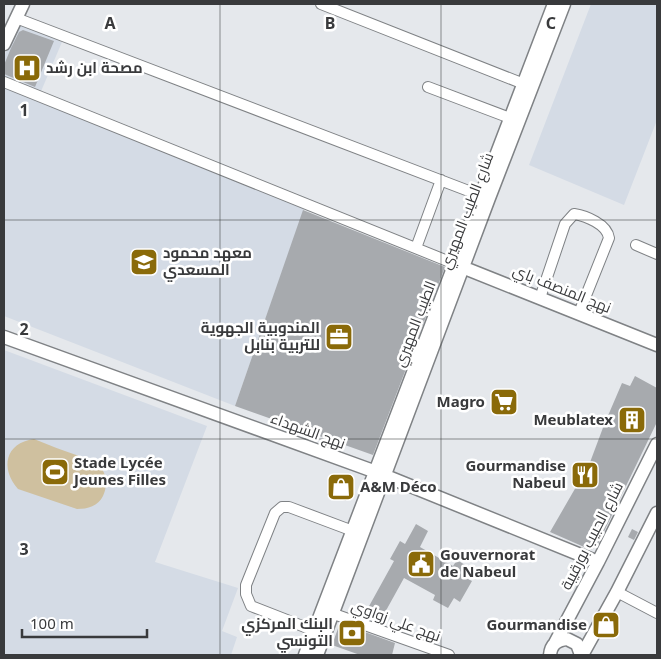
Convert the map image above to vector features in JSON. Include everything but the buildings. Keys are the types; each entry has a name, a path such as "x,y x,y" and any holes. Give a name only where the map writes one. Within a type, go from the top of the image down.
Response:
{"street":[{"path":"4,44 23,4"},
{"path":"16,18 484,197 510,118 528,86 321,4"},
{"name":"شارع الطيب المهيري","path":"317,655 334,614 380,474 484,197 560,4"},
{"path":"4,82 459,266"},
{"path":"428,88 510,118"},
{"path":"416,248 441,180"},
{"path":"540,298 565,224 574,214 589,219 602,225 609,238 579,313"},
{"path":"636,245 657,254"},
{"name":"نهج المنصف باي","path":"459,266 657,345"},
{"name":"نهج الشهداء","path":"4,337 380,474 598,562"},
{"name":"شارع الحبيب بورقيبة","path":"551,652 657,444"},
{"path":"305,655 353,531 380,474"},
{"path":"315,631 251,606 246,594 246,585 275,514 282,507 289,506 353,531"},
{"path":"581,655 617,592 657,513"},
{"path":"617,592 657,613"},
{"name":"نهج علي زواوي","path":"334,614 449,655"},
{"path":"551,652 567,639 578,644 581,655"}],"shaded area":[{"path":"591,4 657,4 657,120 624,205 529,165"},
{"name":"مصحة ابن رشد","path":"17,23 62,42 39,96 4,81 4,56"},
{"name":"معهد محمود المسعدي","path":"4,86 304,209 235,406 4,316"},
{"path":"4,350 207,426 155,562 238,588 222,631 237,637 231,655 4,655"},
{"name":"Stade Lycée Jeunes Filles","path":"34,439 90,460 100,467 105,475 105,492 95,505 89,508 77,509 18,489 9,473 8,458 11,451 17,446 24,441"}],"place":[{"name":"مصحة ابن رشد","path":"27,68"},
{"name":"معهد محمود المسعدي","path":"144,262"},
{"name":"المندوبية الجهوية للتربية بنابل","path":"339,337"},
{"name":"Magro","path":"504,402"},
{"name":"Meublatex","path":"632,420"},
{"name":"Stade Lycée Jeunes Filles","path":"55,472"},
{"name":"Gourmandise Nabeul","path":"585,475"},
{"name":"A&M Déco","path":"341,487"},
{"name":"Gouvernorat de Nabeul","path":"421,564"},
{"name":"Gourmandise","path":"606,625"},
{"name":"البنك المركزي التونسي","path":"352,633"}]}
